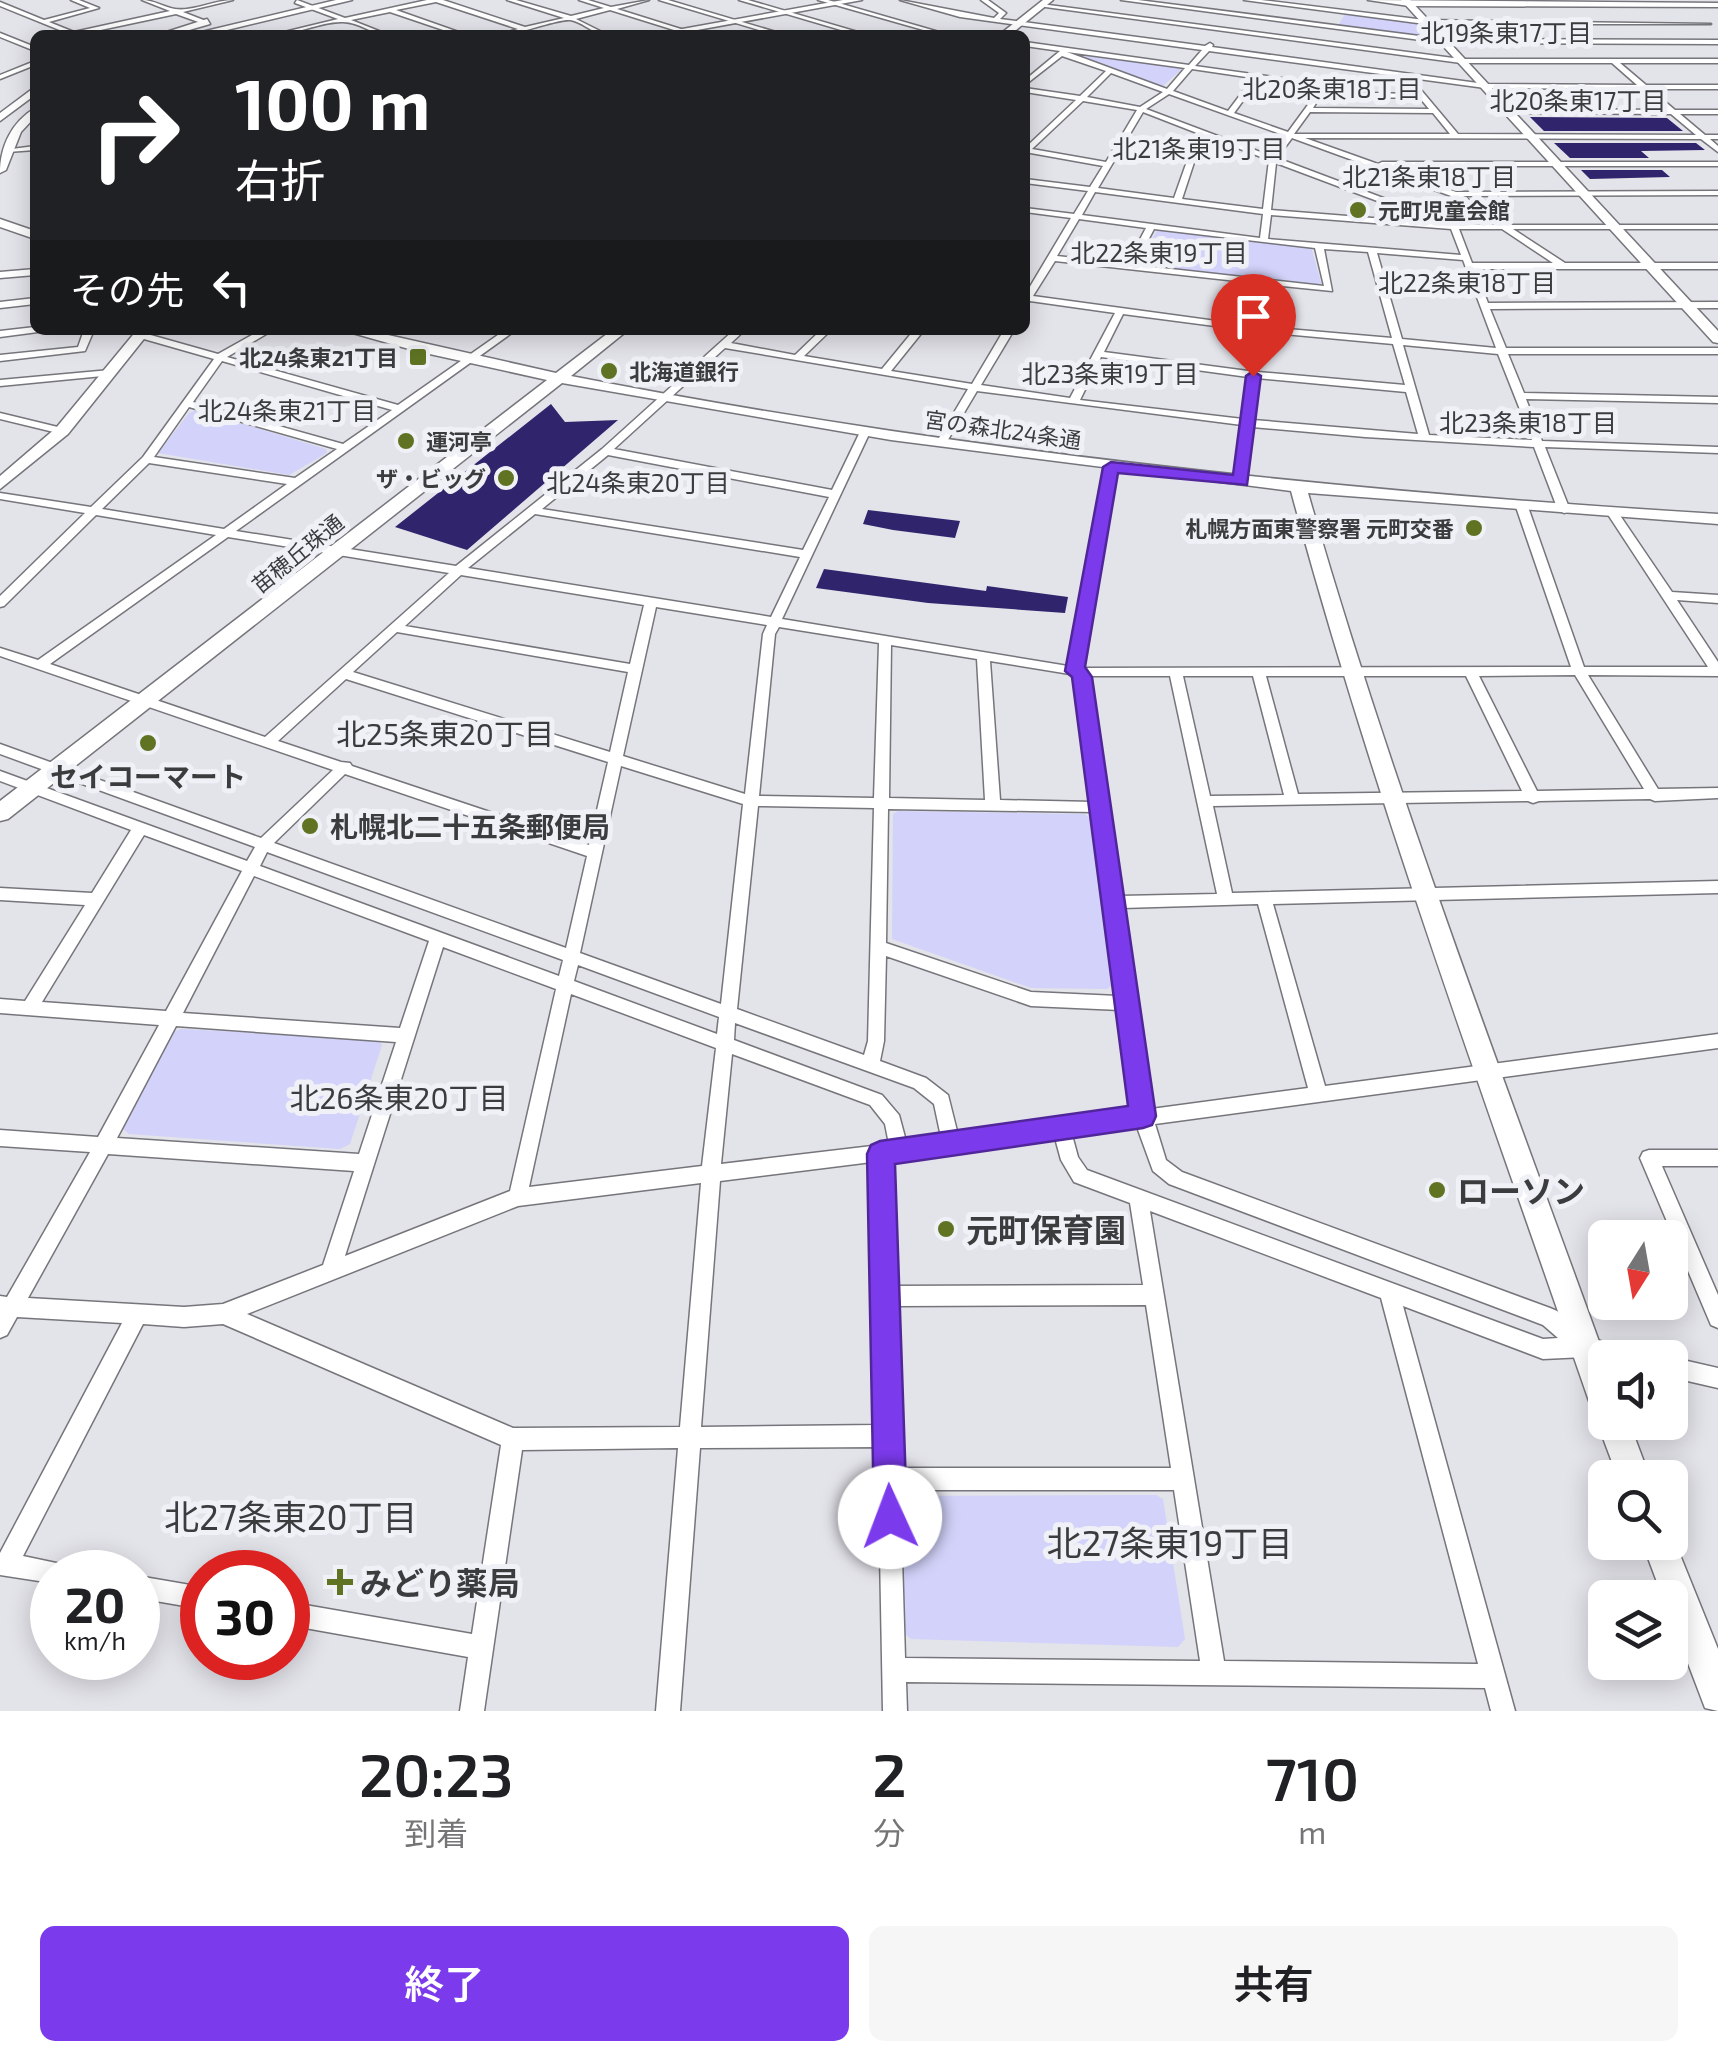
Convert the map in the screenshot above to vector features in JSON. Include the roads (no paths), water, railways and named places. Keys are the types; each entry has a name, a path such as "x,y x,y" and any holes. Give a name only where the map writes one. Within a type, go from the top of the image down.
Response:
{"street":[{"path":"16,0 0,4 62,30"},
{"path":"43,21 96,8 74,0"},
{"path":"145,0 204,22"},
{"path":"89,30 230,0"},
{"path":"178,30 305,3 348,0"},
{"path":"293,30 436,0 524,29"},
{"path":"510,0 570,18 595,30"},
{"path":"582,0 680,30 858,0"},
{"path":"520,30 646,0"},
{"path":"662,0 765,30"},
{"path":"742,0 847,30"},
{"path":"821,0 923,30"},
{"path":"903,0 960,15 1485,86 1718,87"},
{"path":"984,0 1004,12 994,20"},
{"path":"1124,0 1443,41 1718,42"},
{"path":"1030,294 1141,110 1168,92 1250,0 1425,22 1708,24"},
{"path":"1371,0 1718,5"},
{"path":"1407,2 1718,339"},
{"path":"211,30 305,3 372,30"},
{"path":"1010,30 1045,3 1101,14 1461,61 1718,62"},
{"path":"1546,3 1718,150"},
{"path":"1678,3 1718,31"},
{"path":"1101,14 1108,7"},
{"path":"390,10 449,30"},
{"path":"938,30 960,15"},
{"path":"1264,241 1272,159 1364,31"},
{"path":"2,38 30,47"},
{"path":"11,48 30,43"},
{"path":"1030,45 1326,86"},
{"path":"1063,52 1454,194 1562,266"},
{"path":"1030,82 1063,52"},
{"path":"0,77 30,65"},
{"path":"1030,146 1110,71"},
{"path":"1229,114 1256,76"},
{"path":"1406,76 1456,137"},
{"path":"1030,88 1141,110 1454,228 1564,510"},
{"path":"0,118 30,94"},
{"path":"1366,95 1422,96"},
{"path":"1308,110 1435,112"},
{"path":"1508,111 1718,112"},
{"path":"0,170 16,131 30,116"},
{"path":"1177,202 1201,132"},
{"path":"1290,136 1718,137"},
{"path":"8,150 30,148"},
{"path":"1030,151 1106,164"},
{"path":"1368,164 1718,164"},
{"path":"1030,182 1266,212 1454,228 1718,227"},
{"path":"1454,194 1718,194"},
{"path":"1030,211 1150,228 1468,262 1718,266"},
{"path":"0,223 30,233"},
{"path":"1129,268 1150,228"},
{"path":"1052,258 1328,290 1318,245"},
{"path":"1372,250 1424,437"},
{"path":"0,275 30,272"},
{"path":"1241,481 1258,329 1259,284"},
{"path":"1030,300 1258,329 1500,351 1718,351"},
{"path":"0,304 30,301"},
{"path":"1486,306 1718,306"},
{"path":"1074,401 1120,311"},
{"path":"0,334 30,331"},
{"path":"0,358 82,350 87,335"},
{"path":"0,484 62,431 140,335"},
{"path":"148,335 400,409"},
{"path":"0,603 147,459 220,357 259,335"},
{"name":"宮の森北24条通","path":"368,335 556,380 942,444 1298,487 1718,519"},
{"path":"40,665 504,335"},
{"name":"苗穂丘珠通","path":"0,812 615,335"},
{"path":"270,740 459,570 606,451 734,335"},
{"path":"797,358 821,335"},
{"path":"884,373 915,335"},
{"path":"942,444 1006,335"},
{"path":"722,345 975,389 1248,423 1539,446 1718,450"},
{"path":"1098,354 1253,376 1411,389"},
{"path":"0,383 110,372"},
{"path":"1518,396 1718,400"},
{"path":"188,404 345,448"},
{"path":"0,416 62,431"},
{"path":"668,1711 711,1172 749,801 774,620 865,432"},
{"path":"606,451 833,494"},
{"path":"147,459 298,482"},
{"path":"1111,467 1078,672 1102,807 1143,1116 1159,1165 1176,1178 1550,1318 1585,1347"},
{"path":"1298,487 1426,894 1588,1355"},
{"path":"0,496 1078,672 1718,671"},
{"path":"1522,507 1579,672 1655,796"},
{"path":"534,511 805,554"},
{"path":"1613,513 1718,671"},
{"path":"1670,596 1718,598"},
{"path":"518,1197 650,600"},
{"path":"396,628 635,669"},
{"path":"870,1066 876,1041 885,638"},
{"path":"0,652 270,740 595,853"},
{"path":"983,654 994,806"},
{"path":"1258,670 1292,800"},
{"path":"1176,672 1226,899"},
{"path":"1470,672 1533,798"},
{"path":"345,674 749,801 1102,807"},
{"path":"0,749 920,1084 942,1100 950,1144"},
{"path":"0,1328 6,1306 104,1144 264,844 345,766"},
{"path":"0,776 876,1100 893,1121 885,1296 895,1711"},
{"path":"1205,801 1718,794"},
{"path":"30,1008 140,827"},
{"path":"1115,902 1718,887"},
{"path":"0,894 93,900"},
{"path":"1264,898 1318,1094"},
{"path":"330,1271 438,938"},
{"path":"878,948 1031,1000 1126,1004"},
{"path":"0,1006 406,1036"},
{"path":"6,1306 138,1314 223,1314 518,1197 890,1152 1718,1041"},
{"path":"1060,1129 1070,1160 1081,1176 1543,1349 1588,1348"},
{"path":"0,1138 364,1164"},
{"path":"1718,1158 1649,1158 1718,1318"},
{"path":"1139,1198 1214,1674"},
{"path":"1389,1292 1503,1711"},
{"path":"885,1296 1156,1295"},
{"path":"30,1568 3,1564 138,1314"},
{"path":"223,1314 513,1439 887,1436"},
{"path":"1688,1371 1718,1378"},
{"path":"472,1711 513,1439"},
{"path":"889,1479 1184,1479"},
{"path":"1666,1560 1718,1696"},
{"path":"310,1617 483,1648"},
{"path":"895,1670 1494,1676"}],"place":[{"name":"元町児童会館","path":"1358,210"},
{"name":"北24条東21丁目","path":"418,357"},
{"name":"北海道銀行","path":"609,371"},
{"name":"運河亭","path":"406,441"},
{"name":"ザ・ビッグ","path":"506,478"},
{"name":"札幌方面東警察署 元町交番","path":"1474,528"},
{"name":"セイコーマート","path":"148,743"},
{"name":"札幌北二十五条郵便局","path":"310,826"},
{"name":"ローソン","path":"1437,1190"},
{"name":"元町保育園","path":"946,1229"},
{"name":"みどり薬局","path":"340,1582"}],"district":[{"name":"北19条東17丁目","path":"1506,32"},
{"name":"北20条東18丁目","path":"1332,88"},
{"name":"北20条東17丁目","path":"1578,100"},
{"name":"北21条東19丁目","path":"1199,148"},
{"name":"北21条東18丁目","path":"1429,176"},
{"name":"北22条東19丁目","path":"1159,252"},
{"name":"北22条東18丁目","path":"1467,282"},
{"name":"北23条東19丁目","path":"1110,373"},
{"name":"北24条東21丁目","path":"287,410"},
{"name":"北23条東18丁目","path":"1528,422"},
{"name":"北24条東20丁目","path":"638,482"},
{"name":"北25条東20丁目","path":"445,733"},
{"name":"北26条東20丁目","path":"399,1097"},
{"name":"北27条東20丁目","path":"291,1516"},
{"name":"北27条東19丁目","path":"1170,1542"}]}
